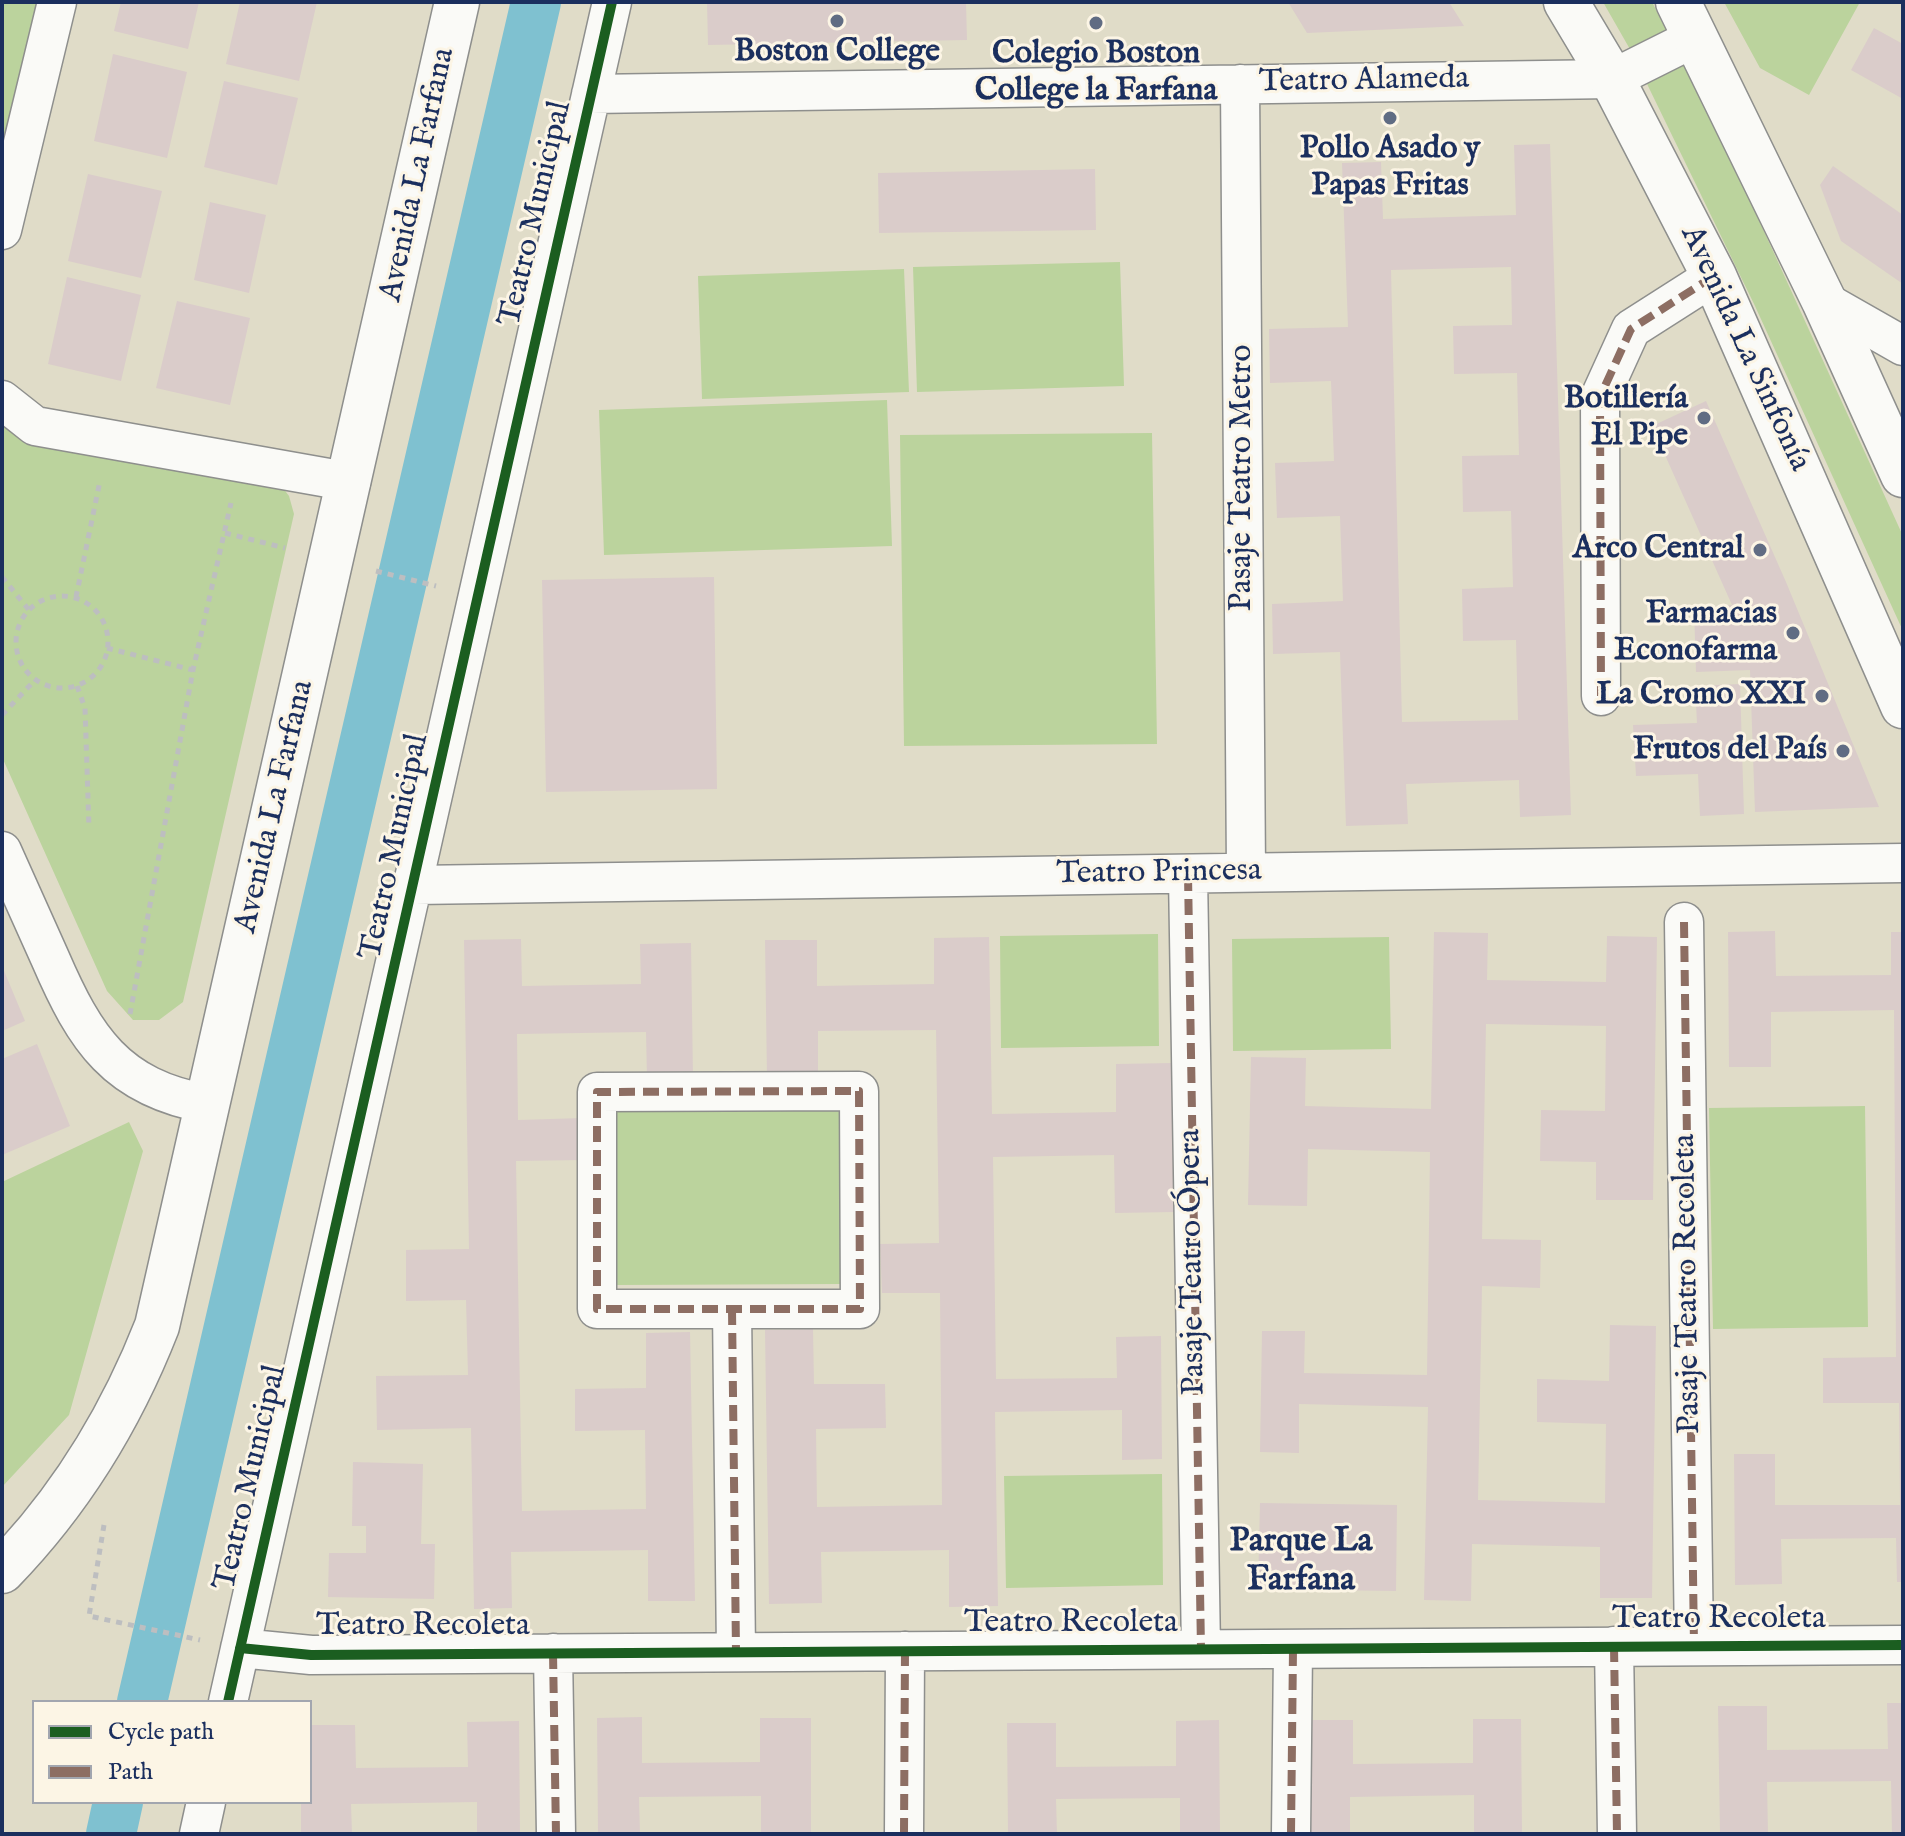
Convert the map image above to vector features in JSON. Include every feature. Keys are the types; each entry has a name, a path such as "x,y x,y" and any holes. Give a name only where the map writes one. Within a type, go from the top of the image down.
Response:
{"street":[{"path":"2,230 57,2"},
{"name":"Avenida La Farfana","path":"2,1571 54,1512 89,1463 133,1385 157,1326 351,482 457,2"},
{"name":"Teatro Municipal","path":"228,1700 612,2"},
{"name":"Avenida La Sinfonía","path":"1566,2 1612,79 1714,276 1903,706"},
{"path":"1687,19 1824,301 1903,475"},
{"name":"Teatro Alameda","path":"591,94 1612,79 1687,19"},
{"name":"Pasaje Teatro Metro","path":"1240,84 1246,872"},
{"path":"1601,696 1600,397 1631,329 1714,276"},
{"path":"1824,301 1903,346"},
{"path":"2,400 35,426 351,482"},
{"path":"2,851 70,1004 101,1051 120,1068 159,1091 208,1104"},
{"name":"Teatro Princesa","path":"415,885 1903,863"},
{"name":"Pasaje Teatro Ópera","path":"1188,875 1201,1649"},
{"name":"Pasaje Teatro Recoleta","path":"1684,922 1694,1646"},
{"path":"859,1091 860,1309 732,1309 597,1309 597,1092 859,1091"},
{"path":"732,1309 736,1652"},
{"name":"Teatro Recoleta","path":"240,1648 311,1655 1903,1645"},
{"path":"1614,1646 1617,1834"},
{"path":"1291,1834 1293,1649"},
{"path":"904,1834 905,1651"},
{"path":"553,1653 556,1834"},
{"path":"199,1834 206,1804"}],"path":[{"path":"76,597 99,482 114,440"},
{"path":"120,1068 193,670 241,463"},
{"path":"378,571 429,584"},
{"path":"2,577 29,610"},
{"path":"47,597 76,597 99,614 106,627 107,648 100,669 77,686 63,689 35,680 18,657 15,642 17,628 29,610 47,597"},
{"path":"107,648 193,670"},
{"path":"2,715 35,680"},
{"path":"77,686 85,708 89,828"},
{"path":"89,1463 102,1490 106,1515 89,1616 187,1637"}],"green space":[{"path":"2,2 37,2 2,150"},
{"path":"1603,2 1652,2 1716,126 1903,536 1903,631 1755,306 1631,51"},
{"path":"1724,2 1860,2 1809,95 1760,68"},
{"path":"1120,262 1124,386 917,392 913,267"},
{"path":"904,269 909,392 702,399 698,276"},
{"path":"887,400 892,546 604,555 599,410"},
{"path":"2,420 280,484 289,496 294,514 183,1002 159,1020 133,1020 107,991 2,757"},
{"path":"1152,433 1157,744 904,746 900,435"},
{"path":"1158,934 1159,1046 1001,1048 1000,936"},
{"path":"1389,937 1391,1049 1233,1051 1232,939"},
{"path":"840,1104 840,1284 617,1285 616,1105"},
{"path":"1865,1106 1868,1327 1713,1329 1709,1108"},
{"path":"129,1122 143,1151 69,1415 2,1487 2,1182"},
{"path":"1162,1474 1163,1585 1006,1588 1004,1476"}],"building":[{"path":"121,2 199,2 188,49 114,31"},
{"path":"240,2 317,2 299,81 226,64"},
{"name":"Boston College","path":"707,2 966,2 967,40 708,45"},
{"path":"1288,2 1449,2 1464,26 1307,33"},
{"path":"1874,28 1903,44 1903,99 1851,70"},
{"path":"113,54 187,72 167,158 94,141"},
{"path":"224,81 298,98 277,185 204,167"},
{"path":"1550,144 1571,815 1520,817 1519,780 1406,784 1408,824 1346,826 1340,652 1273,654 1272,604 1343,601 1340,516 1277,518 1275,463 1334,461 1331,381 1270,383 1269,329 1348,327 1342,163 1381,162 1383,219 1516,215 1514,145","holes":["1511,267 1512,325 1453,326 1454,374 1517,373 1519,455 1462,456 1463,512 1511,511 1513,587 1462,589 1463,641 1516,640 1518,720 1402,722 1391,270"]},
{"path":"1833,166 1903,215 1903,284 1841,241 1820,185"},
{"path":"1095,169 1096,230 879,233 878,173"},
{"path":"88,174 162,191 141,278 68,261"},
{"path":"210,202 266,215 249,293 194,280"},
{"path":"67,277 141,295 121,381 48,364"},
{"path":"177,301 250,318 230,405 156,388"},
{"path":"1706,401 1786,582 1879,807 1755,812 1750,670 1696,672 1694,607 1732,605 1652,426"},
{"path":"714,577 717,789 546,792 542,580"},
{"path":"1740,684 1744,814 1700,816 1698,774 1636,776 1633,725 1697,723 1695,686"},
{"path":"1775,931 1776,976 1891,975 1891,932 1903,932 1903,1582 1897,1582 1896,1538 1781,1539 1782,1584 1735,1585 1734,1454 1775,1454 1775,1505 1900,1505 1899,1403 1823,1403 1823,1358 1896,1357 1894,1010 1771,1012 1771,1067 1729,1067 1728,932"},
{"path":"1434,932 1488,933 1487,980 1606,982 1607,936 1657,937 1653,1200 1596,1200 1596,1162 1540,1161 1541,1110 1605,1111 1606,1026 1486,1024 1482,1239 1541,1240 1540,1288 1482,1286 1478,1500 1605,1503 1606,1424 1537,1422 1537,1379 1609,1381 1610,1325 1656,1326 1652,1598 1600,1598 1600,1547 1472,1544 1471,1601 1424,1600 1428,1407 1299,1404 1299,1453 1260,1452 1262,1331 1305,1331 1304,1373 1427,1375 1430,1152 1308,1149 1307,1206 1248,1205 1251,1057 1306,1058 1305,1106 1431,1109"},
{"path":"989,937 992,1114 1116,1112 1116,1064 1172,1063 1174,1212 1115,1213 1114,1155 993,1157 996,1379 1117,1378 1116,1337 1161,1336 1162,1459 1122,1460 1122,1410 995,1412 998,1606 949,1607 949,1550 821,1552 822,1603 769,1604 765,1330 813,1329 814,1384 885,1384 886,1428 816,1429 817,1507 942,1505 940,1293 882,1293 880,1244 939,1243 936,1030 818,1031 818,1077 767,1078 765,940 817,940 817,986 934,984 934,938"},
{"path":"521,939 522,986 641,984 640,944 691,943 693,1078 647,1079 646,1032 517,1034 518,1120 583,1118 583,1160 516,1161 522,1511 646,1509 645,1430 575,1431 575,1389 646,1388 646,1333 690,1332 695,1601 648,1601 648,1550 511,1552 512,1608 474,1609 471,1428 377,1430 376,1376 468,1375 466,1300 406,1301 406,1250 469,1249 464,940"},
{"path":"2,966 25,1021 2,1031"},
{"path":"37,1044 70,1126 2,1155 2,1059"},
{"path":"353,1462 423,1464 421,1544 435,1544 434,1599 328,1597 329,1553 366,1553 366,1526 352,1526"},
{"path":"1260,1503 1397,1505 1396,1591 1258,1589"},
{"path":"1887,1703 1903,1703 1903,1834 1892,1834 1891,1781 1767,1782 1768,1834 1720,1834 1718,1706 1767,1706 1767,1750 1888,1749"},
{"path":"642,1717 642,1763 760,1762 760,1718 811,1718 811,1834 761,1834 761,1796 639,1797 640,1834 598,1834 597,1718"},
{"path":"1473,1719 1521,1719 1522,1834 1474,1834 1474,1795 1350,1797 1350,1834 1311,1834 1310,1720 1353,1720 1353,1764 1473,1763"},
{"path":"1219,1720 1220,1834 1180,1834 1180,1798 1056,1799 1057,1834 1008,1834 1007,1723 1056,1723 1056,1767 1176,1766 1176,1721"},
{"path":"519,1721 520,1834 477,1834 477,1802 351,1804 352,1834 301,1834 301,1804 312,1804 312,1725 355,1725 356,1768 468,1767 467,1722"}],"waterway":[{"path":"142,1700 536,2"},
{"path":"111,1834 118,1804"}],"marked path":[{"path":"1601,696 1600,397 1631,329 1714,276"},
{"path":"1188,875 1201,1649"},
{"path":"1684,922 1694,1646"},
{"path":"859,1091 860,1309 597,1309 597,1092 859,1091"},
{"path":"732,1309 736,1652"},
{"path":"1614,1646 1617,1834"},
{"path":"1291,1834 1293,1649"},
{"path":"904,1834 905,1651"},
{"path":"553,1653 556,1834"}],"cycle path":[{"path":"228,1700 612,2"},
{"path":"240,1648 311,1655 1903,1645"}],"place":[{"name":"Boston College","path":"837,21"},
{"name":"Colegio Boston College la Farfana","path":"1096,23"},
{"name":"Pollo Asado y Papas Fritas","path":"1390,118"},
{"name":"Botillería El Pipe","path":"1704,418"},
{"name":"Arco Central","path":"1760,550"},
{"name":"Farmacias Econofarma","path":"1793,633"},
{"name":"La Cromo XXI","path":"1822,696"},
{"name":"Frutos del País","path":"1843,751"}],"district":[{"name":"Parque La Farfana","path":"1301,1562"}]}
